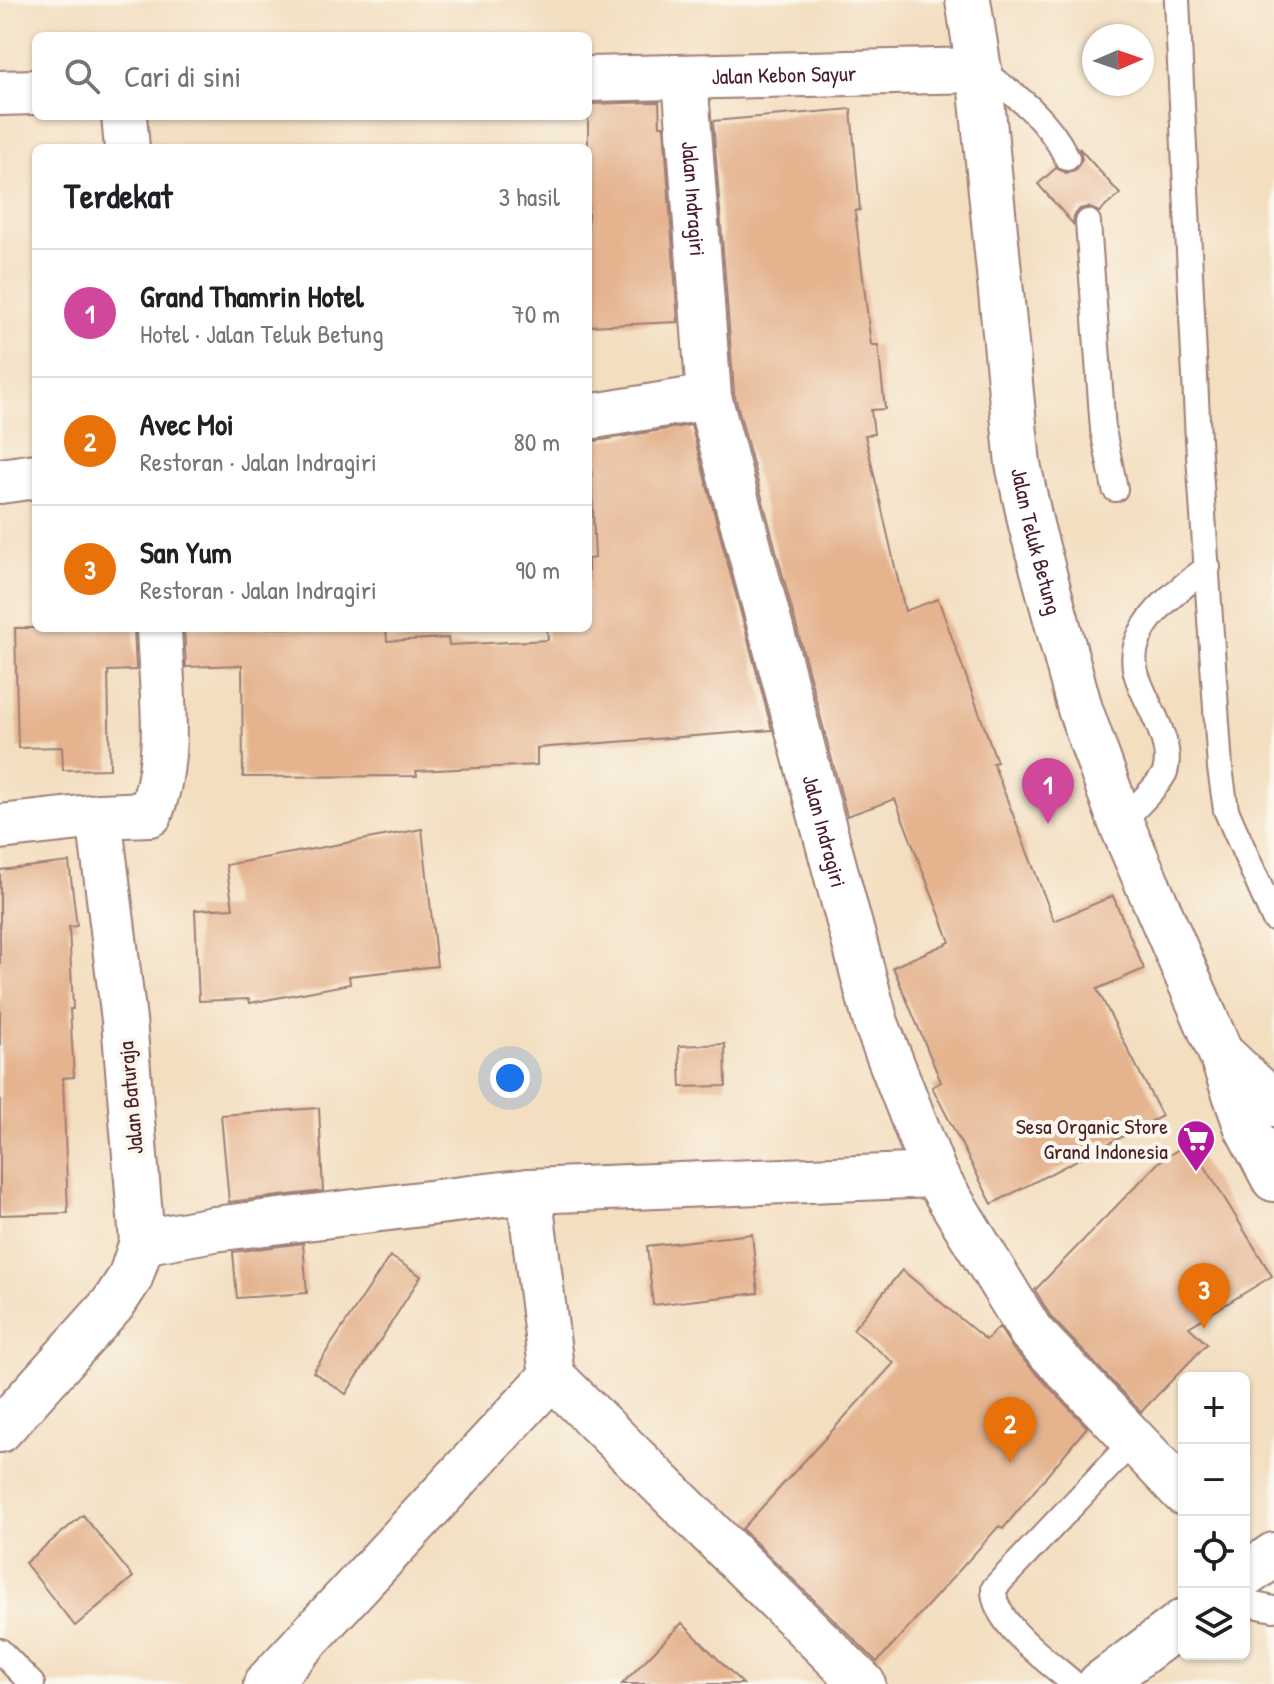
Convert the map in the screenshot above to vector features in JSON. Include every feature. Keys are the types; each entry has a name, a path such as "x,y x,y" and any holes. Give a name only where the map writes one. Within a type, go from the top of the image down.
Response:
{"street":[{"name":"Jalan Teluk Betung","path":"968,0 979,70 1018,464 1031,525 1080,709 1121,823 1221,1054 1247,1128 1274,1179"},
{"name":"Jalan Kebon Sayur","path":"592,79 979,70"},
{"name":"Jalan Indragiri","path":"685,77 709,397 876,1023 935,1175 1031,1332 1178,1487"},
{"path":"0,93 32,92"},
{"path":"124,120 127,144"},
{"path":"592,416 709,397"},
{"path":"0,481 32,477"},
{"path":"0,827 99,816 150,814 164,754 159,632"},
{"name":"Jalan Baturaja","path":"0,1430 113,1304 130,1278 142,1242 124,1020 99,816"},
{"name":"Jalan Teluk Betung","path":"1221,1054 1274,1104"},
{"path":"142,1242 214,1229 529,1191 935,1175"},
{"path":"529,1191 552,1376 863,1684"},
{"path":"266,1684 552,1376"},
{"path":"1100,1684 1178,1626"}],"lane":[{"path":"1177,0 1198,440 1220,768 1226,810 1274,919"},
{"path":"979,70 1013,92 1056,135 1067,158"},
{"path":"1088,222 1103,430 1115,489"},
{"path":"1121,823 1165,774 1167,757 1165,741 1136,673 1136,643 1154,615 1208,567"},
{"path":"1074,1684 1004,1621 994,1597 994,1588 1134,1440"},
{"path":"1252,1572 1274,1609"},
{"path":"0,1651 32,1684"}],"building":[{"path":"659,102 660,126 664,126 678,322 592,326 592,144 588,144 588,120 592,120 592,104"},
{"path":"851,109 860,210 855,211 871,345 878,345 885,409 871,410 874,434 865,435 905,611 938,599 997,762 993,763 1054,921 1113,896 1144,969 1097,989 1162,1116 992,1204 932,1087 941,1082 893,967 950,942 895,799 847,816 734,393 713,121"},
{"path":"1079,148 1120,194 1099,212 1088,207 1080,209 1074,216 1073,224 1038,184 1056,168 1066,173 1075,171 1082,159"},
{"path":"691,425 772,730 537,748 537,765 416,771 417,776 243,777 242,665 186,667 184,632 386,632 387,641 448,638 449,645 548,640 547,632 592,632 592,558 595,558 592,442"},
{"path":"15,628 32,628 32,632 134,632 136,670 108,671 110,769 63,770 62,747 18,748"},
{"path":"422,829 437,966 349,976 350,984 250,1003 249,999 199,1001 195,910 233,908 226,865"},
{"path":"69,862 77,926 69,927 74,1077 63,1078 68,1213 0,1215 0,870"},
{"path":"725,1044 726,1086 681,1087 679,1046"},
{"path":"319,1108 323,1191 229,1202 221,1115"},
{"path":"1190,1142 1272,1276 1189,1327 1207,1344 1141,1412 1051,1317 1035,1290 1160,1161"},
{"path":"752,1234 758,1293 653,1305 647,1246"},
{"path":"303,1243 307,1293 237,1298 233,1252"},
{"path":"390,1256 421,1276 346,1394 313,1372"},
{"path":"902,1270 986,1340 999,1327 1013,1349 1087,1427 1003,1529 999,1526 877,1662 742,1529 894,1363 853,1329"},
{"path":"83,1515 133,1577 75,1626 25,1563"},
{"path":"682,1623 743,1684 622,1684"}],"place":[{"name":"Grand Thamrin Hotel","path":"1048,824"},
{"name":"Sesa Organic Store Grand Indonesia","path":"1196,1173"},
{"name":"San Yum","path":"1204,1329"},
{"name":"Avec Moi","path":"1010,1463"}]}
